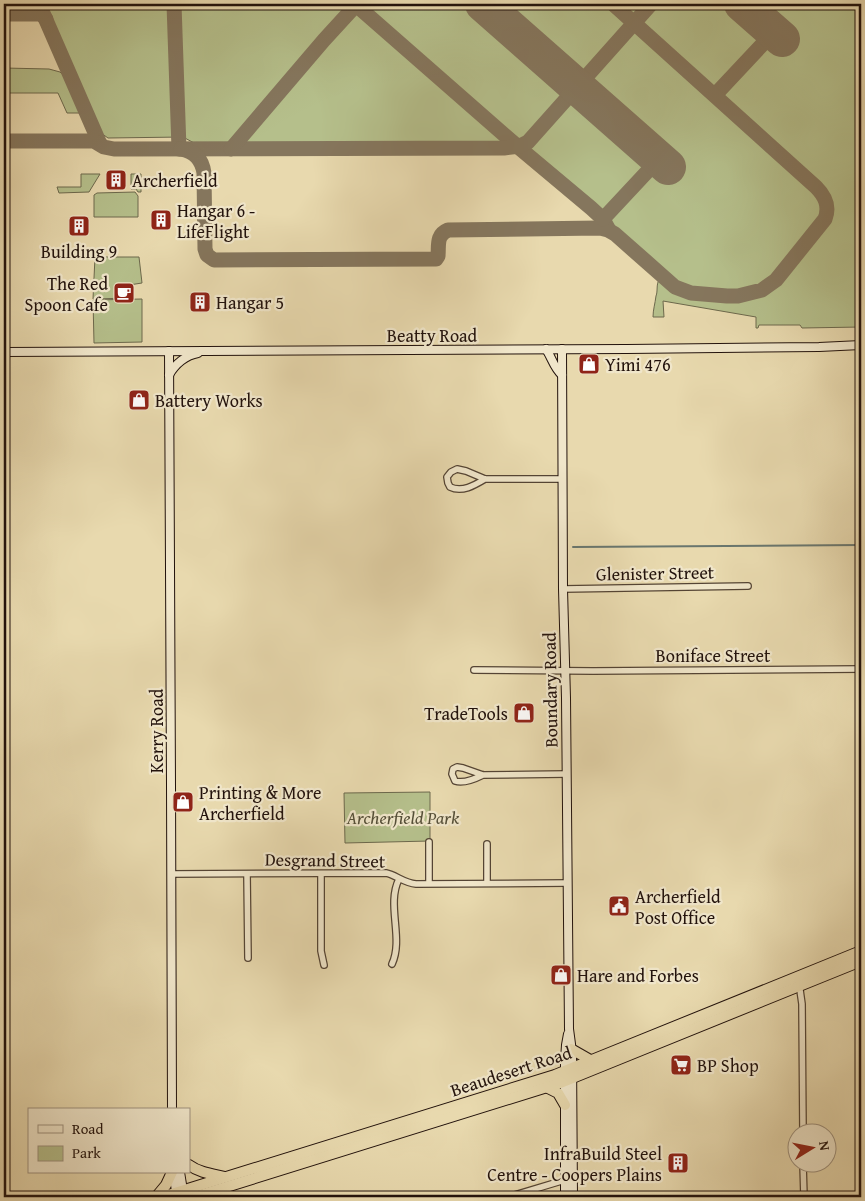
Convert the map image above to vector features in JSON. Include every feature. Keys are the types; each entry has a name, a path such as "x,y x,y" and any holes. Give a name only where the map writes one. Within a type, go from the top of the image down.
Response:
{"highway":[{"name":"Beaudesert Road","path":"162,1197 180,1195 225,1178 503,1092 568,1075 798,982 861,951"},
{"name":"Beaudesert Road","path":"194,1197 548,1088 592,1061 798,982 861,961"},
{"path":"572,1049 592,1061"},
{"path":"548,1088 558,1093 565,1105"},
{"path":"190,1166 203,1173 225,1178"},
{"path":"156,1197 165,1186 171,1174"}],"main road":[{"name":"Beatty Road","path":"4,352 562,350 861,345"},
{"path":"546,349 556,370 562,375"},
{"name":"Boundary Road","path":"562,350 569,1030 572,1049 565,1105 569,1178 573,1197"},
{"name":"Kerry Road","path":"168,351 172,1108"},
{"path":"169,375 178,362 194,354 217,351"},
{"name":"Boundary Road","path":"565,1197 569,1178 566,1045 569,1030"},
{"path":"173,1174 180,1195"},
{"path":"180,1174 180,1195"}],"street":[{"path":"485,479 458,490 450,487 447,477 450,472 457,469 485,479 562,479"},
{"name":"Glenister Street","path":"563,589 748,586"},
{"name":"Boniface Street","path":"474,670 861,669"},
{"path":"483,775 459,783 455,781 452,774 453,770 460,767 483,775 566,774"},
{"path":"428,842 429,883"},
{"path":"487,844 487,883"},
{"name":"Desgrand Street","path":"171,874 386,873 411,884 567,883"},
{"path":"247,874 248,958"},
{"path":"321,874 321,951 324,966"},
{"path":"392,964 396,952 395,889 399,879"},
{"path":"798,982 802,1004 803,1124"},
{"path":"803,1174 804,1197"},
{"path":"508,1197 569,1178"}],"green space":[{"path":"45,4 861,4 861,327 802,328 800,325 759,325 756,328 756,317 663,301 664,317 653,317 659,280 673,287 676,285 675,281 520,143 196,144 183,137 108,138 101,133"},
{"path":"4,68 49,69 60,72 65,77 81,113 67,113 58,93 8,93 7,106 4,106"},
{"path":"81,174 100,174 89,192 59,193 57,187 81,187"},
{"path":"131,174 141,174 141,192 131,189"},
{"path":"135,192 138,196 138,217 94,217 94,195 97,193"},
{"path":"95,257 139,257 142,283 129,285 130,298 93,299"},
{"path":"142,299 142,342 94,343 93,300"},
{"name":"Archerfield Park","path":"430,792 430,841 345,843 344,793"}],"waterway":[{"path":"573,547 861,545"}],"taxiway":[{"path":"39,4 100,144"},
{"path":"174,4 179,149"},
{"path":"355,4 591,208 603,219 609,230"},
{"path":"231,149 357,4"},
{"path":"181,149 197,156 203,168 205,249 207,255 214,260 436,259 440,238 448,230 600,228 615,234 675,287 691,293 727,296 738,296 762,290 776,280 825,219 827,206 822,194 613,4"},
{"path":"4,141 94,141 104,147 114,149 504,148 520,146 528,142 651,4"},
{"path":"4,14 39,14 46,19"},
{"path":"715,95 774,32"},
{"path":"603,219 659,159"}],"runway":[{"path":"483,4 668,167"},
{"path":"742,4 782,39"}],"place":[{"name":"Archerfield","path":"116,180"},
{"name":"Hangar 6 - LifeFlight","path":"161,220"},
{"name":"Building 9","path":"79,226"},
{"name":"The Red Spoon Cafe","path":"124,293"},
{"name":"Hangar 5","path":"200,302"},
{"name":"Yimi 476","path":"589,364"},
{"name":"Battery Works","path":"139,400"},
{"name":"TradeTools","path":"524,713"},
{"name":"Printing & More Archerfield","path":"183,802"},
{"name":"Archerfield Post Office","path":"619,906"},
{"name":"Hare and Forbes","path":"561,975"},
{"name":"BP Shop","path":"681,1065"},
{"name":"InfraBuild Steel Centre - Coopers Plains","path":"678,1163"}]}
